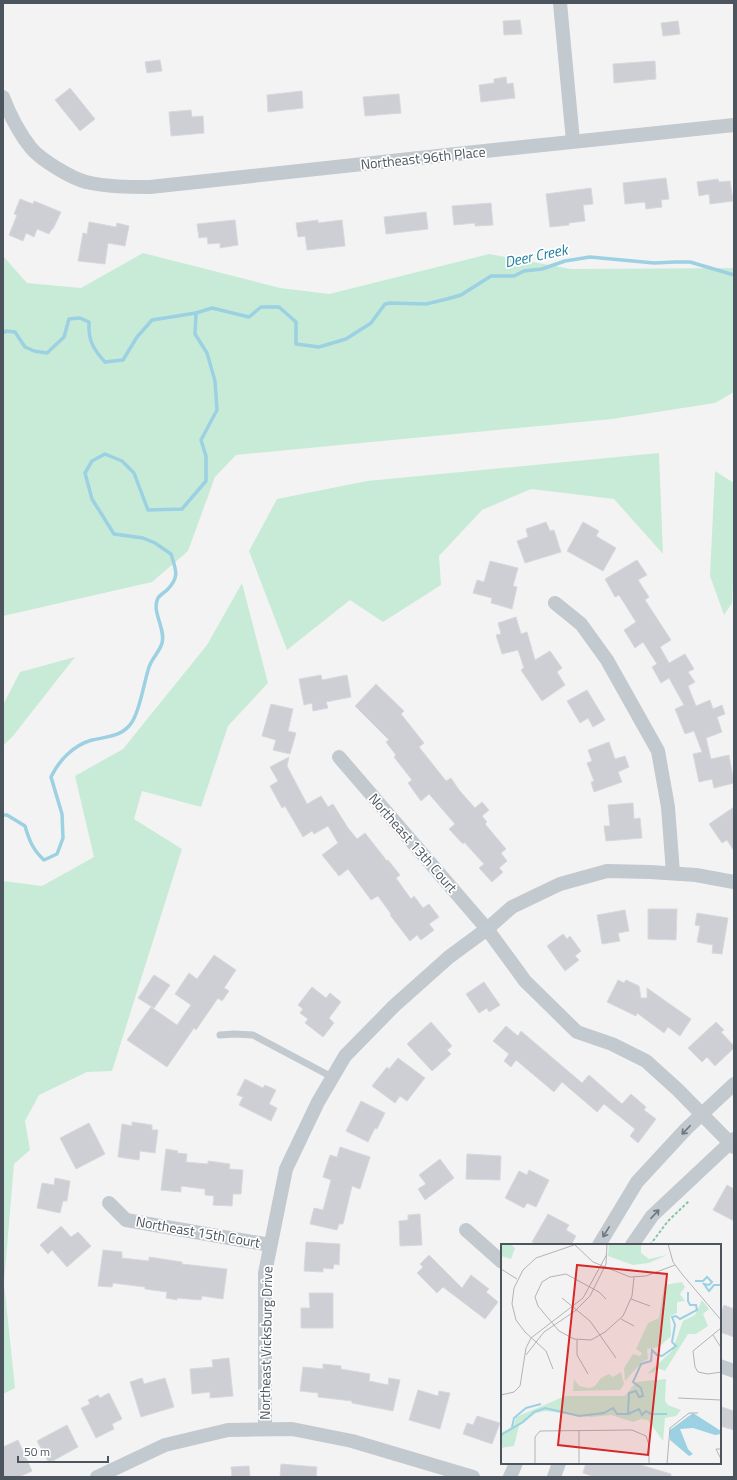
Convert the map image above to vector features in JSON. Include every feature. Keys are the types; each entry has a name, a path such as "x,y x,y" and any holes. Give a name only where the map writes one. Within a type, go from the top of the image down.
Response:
{"street":[{"path":"560,3 573,141"},
{"name":"Northeast 96th Place","path":"3,96 9,112 32,148 57,169 85,181 112,186 150,187 734,125"},
{"path":"555,603 581,624 607,660 658,751 668,807 673,873"},
{"name":"Northeast 13th Court","path":"339,757 487,929 525,981 577,1032 612,1044 646,1061 733,1143"},
{"name":"Northeast Vicksburg Drive","path":"265,1429 265,1272 286,1169 318,1102 345,1056 394,1006 448,957 487,929 512,907 560,884 607,871 673,873 696,875 734,882"},
{"path":"600,1244 637,1182 734,1084"},
{"path":"633,1244 652,1216 733,1143"},
{"name":"Northeast 15th Court","path":"109,1203 126,1220 270,1244"},
{"path":"466,1230 501,1261"},
{"path":"721,1366 734,1371"},
{"path":"97,1477 165,1445 228,1430 292,1428 352,1441 473,1477"},
{"path":"510,1477 516,1464"},
{"path":"554,1477 559,1464"}],"lane":[{"path":"220,1035 253,1035 332,1077"}],"path":[{"path":"651,1244 668,1221 693,1196"}],"green space":[{"path":"143,253 280,288 329,294 489,254 571,269 734,268 734,392 715,403 612,419 236,455 215,477 188,551 152,582 3,616 3,256 27,283 81,288"},
{"path":"659,453 663,554 614,499 531,489 482,510 439,556 441,585 383,622 350,600 287,650 249,551 277,499 367,481"},
{"path":"715,471 734,483 734,557 732,603 724,615 710,576"},
{"path":"242,583 268,683 228,726 201,807 142,791 134,819 182,849 112,1071 87,1072 39,1095 25,1121 30,1150 14,1164 4,1283 15,1388 3,1394 3,881 42,886 94,857 75,776 123,749 207,645"},
{"path":"75,657 13,736 3,746 3,705 20,672"}],"building":[{"path":"520,20 522,34 504,35 503,21"},
{"path":"678,21 680,34 663,36 661,23"},
{"path":"160,60 162,71 147,73 145,62"},
{"path":"655,61 656,79 614,83 613,64"},
{"path":"506,77 507,84 513,83 515,98 481,102 479,85 494,83 494,79"},
{"path":"70,88 95,119 80,131 55,100"},
{"path":"302,91 303,108 268,112 267,95"},
{"path":"399,94 401,113 365,116 363,97"},
{"path":"191,110 192,117 203,116 204,133 171,136 169,112"},
{"path":"666,178 669,199 661,200 662,207 646,209 645,202 625,204 623,183"},
{"path":"718,179 719,182 730,181 733,201 710,204 709,194 699,196 697,182"},
{"path":"591,188 593,204 583,205 585,221 569,223 569,225 550,227 546,194"},
{"path":"20,199 33,204 34,201 61,212 49,234 37,229 34,237 26,233 23,241 9,235 17,215 14,214"},
{"path":"491,203 493,225 475,226 475,223 454,225 452,206"},
{"path":"426,212 428,229 386,234 384,217"},
{"path":"235,220 238,245 220,248 220,243 208,244 207,237 199,238 197,224"},
{"path":"318,220 318,223 342,220 345,246 307,250 305,236 298,237 296,223"},
{"path":"89,222 116,227 117,223 129,226 125,246 108,243 105,264 78,261 83,233 87,234"},
{"path":"546,522 550,531 554,530 561,552 525,563 517,541 528,537 526,529"},
{"path":"583,522 599,531 596,536 616,548 603,571 567,551"},
{"path":"637,560 647,575 638,580 649,597 645,600 671,640 660,647 669,663 685,654 694,669 688,672 695,682 688,686 696,706 710,700 713,709 722,705 725,714 717,717 722,732 706,738 711,759 729,755 734,783 714,788 712,779 699,782 693,754 702,752 694,731 685,734 675,709 684,705 669,678 661,683 652,667 657,664 643,642 635,648 624,630 636,622 619,595 615,597 605,579"},
{"path":"490,561 518,568 513,586 517,587 512,609 491,603 492,598 473,593 477,580 484,582"},
{"path":"516,617 521,634 527,632 535,660 550,651 562,668 557,672 565,685 542,701 521,670 524,668 518,650 502,654 496,635 501,634 498,623"},
{"path":"321,675 322,680 347,675 351,697 326,702 328,708 313,711 312,703 304,705 299,679"},
{"path":"376,684 404,711 401,714 424,743 419,747 446,781 451,778 459,790 475,808 482,802 489,810 482,816 487,822 485,824 506,849 501,853 507,861 499,868 503,872 492,882 479,868 484,864 464,842 463,844 449,829 455,824 429,794 421,801 408,783 412,780 394,757 396,755 386,742 389,740 355,706"},
{"path":"587,690 605,720 593,727 588,718 580,723 567,701"},
{"path":"271,704 293,709 288,731 296,733 290,754 273,750 276,740 262,736"},
{"path":"609,742 615,759 625,756 629,767 618,772 622,782 594,792 591,782 594,781 587,763 592,761 588,750"},
{"path":"289,757 287,766 307,804 321,796 328,807 333,804 348,828 357,839 365,833 400,875 396,878 411,899 414,896 423,908 429,904 439,917 429,924 434,930 421,940 417,935 410,941 390,915 391,914 378,896 371,900 348,869 339,876 322,855 338,843 328,826 314,834 312,831 303,837 285,806 282,808 270,786 278,781 270,767"},
{"path":"633,803 634,819 640,818 642,838 606,841 604,826 610,826 608,805"},
{"path":"734,807 734,851 727,840 722,843 709,824"},
{"path":"648,909 677,909 676,940 648,939"},
{"path":"625,910 629,931 618,933 620,941 602,944 597,915"},
{"path":"697,913 728,918 722,954 712,953 713,945 697,942 700,926 695,925"},
{"path":"563,934 567,939 570,936 581,951 575,956 579,960 565,971 547,946"},
{"path":"214,955 236,970 224,988 229,991 222,1001 218,998 196,1030 194,1028 167,1067 127,1040 151,1007 177,1025 191,1005 175,994 189,973 197,979"},
{"path":"154,975 170,985 154,1008 138,998"},
{"path":"618,980 624,983 626,980 639,986 641,998 647,998 647,988 691,1019 680,1036 668,1027 664,1033 637,1013 636,1016 607,1002"},
{"path":"484,982 500,1005 489,1012 487,1008 479,1013 466,994"},
{"path":"312,987 326,998 330,993 341,1002 329,1018 334,1023 323,1037 305,1023 308,1019 300,1013 303,1009 298,1005"},
{"path":"431,1022 452,1046 447,1050 451,1054 432,1071 407,1044"},
{"path":"716,1022 724,1030 721,1032 734,1046 734,1048 715,1066 707,1057 702,1062 688,1048"},
{"path":"506,1026 518,1036 521,1031 582,1083 589,1075 622,1104 631,1094 646,1107 644,1110 656,1119 638,1143 630,1136 635,1129 604,1104 597,1112 562,1082 554,1092 516,1060 511,1067 504,1061 509,1054 493,1041"},
{"path":"398,1058 425,1078 407,1101 400,1096 395,1103 372,1086 387,1067 389,1069"},
{"path":"245,1079 263,1088 265,1085 276,1090 269,1104 277,1108 271,1121 239,1105 243,1097 237,1095"},
{"path":"361,1101 385,1113 368,1142 346,1131"},
{"path":"132,1122 152,1125 152,1130 158,1130 155,1153 140,1151 139,1160 118,1157 122,1124 132,1126"},
{"path":"89,1123 105,1154 76,1169 60,1138"},
{"path":"340,1147 370,1157 360,1189 352,1186 343,1224 339,1224 337,1230 310,1224 314,1208 323,1210 331,1180 323,1177 330,1155 337,1157"},
{"path":"166,1149 178,1151 177,1153 187,1154 186,1162 208,1164 208,1161 230,1164 229,1169 243,1170 241,1194 233,1194 232,1206 213,1205 214,1196 205,1195 205,1189 181,1186 181,1192 161,1190"},
{"path":"467,1154 501,1156 500,1180 466,1179"},
{"path":"440,1159 454,1178 425,1200 418,1189 426,1184 419,1175"},
{"path":"529,1170 549,1180 536,1207 527,1203 524,1208 505,1198 519,1171 527,1175"},
{"path":"55,1178 70,1181 67,1201 63,1201 60,1213 37,1208 42,1183 54,1185"},
{"path":"727,1185 734,1189 734,1221 713,1210"},
{"path":"420,1214 422,1245 400,1246 399,1221 408,1220 408,1215"},
{"path":"548,1214 569,1225 566,1230 576,1236 572,1244 537,1244 532,1242"},
{"path":"61,1226 71,1237 78,1232 91,1246 67,1267 52,1250 48,1254 40,1245"},
{"path":"306,1242 340,1244 339,1265 334,1264 333,1269 323,1268 323,1272 304,1271"},
{"path":"103,1250 122,1252 122,1258 149,1261 149,1257 182,1262 182,1264 227,1269 223,1299 202,1296 201,1300 177,1298 177,1300 166,1298 167,1292 145,1289 145,1287 113,1283 112,1287 98,1286"},
{"path":"429,1255 462,1288 471,1275 489,1289 486,1292 498,1302 485,1319 443,1287 437,1293 417,1273 423,1267 420,1264"},
{"path":"309,1293 333,1293 333,1328 301,1328 301,1308 310,1308"},
{"path":"724,1305 734,1309 734,1337 721,1332 721,1313"},
{"path":"229,1358 233,1396 210,1398 210,1392 192,1394 190,1369 213,1367 212,1360"},
{"path":"323,1364 341,1366 341,1369 370,1374 369,1381 388,1385 389,1378 400,1380 393,1411 352,1403 352,1401 318,1397 318,1393 300,1391 303,1367 323,1369"},
{"path":"142,1378 144,1384 165,1378 174,1407 141,1417 130,1382"},
{"path":"418,1390 438,1396 439,1391 450,1393 440,1429 409,1420"},
{"path":"109,1393 122,1419 112,1424 114,1429 96,1438 81,1408 90,1404 88,1400 98,1395 100,1398"},
{"path":"722,1407 734,1411 734,1430 721,1426"},
{"path":"477,1416 500,1423 492,1444 463,1434 467,1423 473,1425"},
{"path":"67,1425 78,1447 49,1463 37,1441"},
{"path":"18,1440 32,1471 19,1477 3,1477 3,1447"},
{"path":"281,1464 317,1467 316,1477 280,1477"},
{"path":"586,1464 642,1464 671,1474 671,1477 595,1477 583,1473"},
{"path":"249,1466 250,1477 232,1477 231,1467"}],"waterway":[{"name":"Deer Creek","path":"3,815 7,815 25,826 32,844 44,860 57,854 63,838 62,814 51,777 54,771 73,749 85,742 112,736 125,730 136,715 149,667 162,643 163,637 157,614 156,603 158,598 174,581 176,573 171,554 155,543 143,538 114,534 92,499 85,473 92,461 105,454 122,461 134,473 148,510 182,509 206,481 206,456 201,440 217,410 215,381 207,353 195,334 196,313 212,308 249,317 261,307 279,307 296,322 296,344 319,347 346,339 371,323 385,304 426,304 447,299 461,295 491,276 514,276 524,271 542,269 565,261 590,257 654,263 690,262 734,275"},
{"path":"3,333 6,331 15,332 25,347 34,351 47,353 64,337 69,319 80,318 89,322 90,339 97,353 105,362 123,360 137,337 152,320 196,313"}]}
